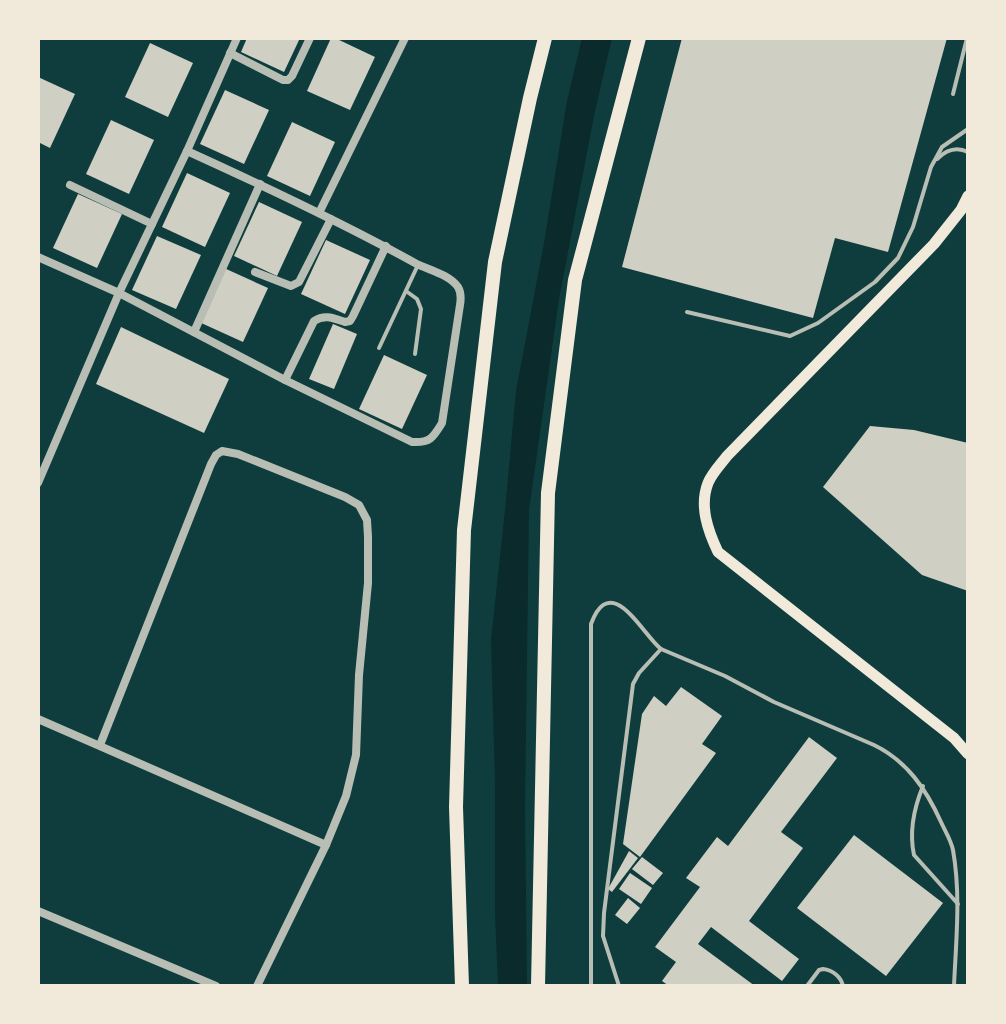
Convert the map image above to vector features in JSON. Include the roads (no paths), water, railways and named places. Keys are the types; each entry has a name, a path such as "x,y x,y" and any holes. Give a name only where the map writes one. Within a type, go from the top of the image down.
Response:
{"highway":[{"path":"462,986 456,807 464,530 495,262 545,38"},
{"path":"538,986 548,493 575,280 639,38"}],"main road":[{"path":"968,196 934,244 727,456 709,481 704,501 711,536 718,552 954,738 968,754"}],"street":[{"path":"38,483 119,293 237,38"},
{"path":"230,53 288,80 310,38"},
{"path":"319,213 404,38"},
{"path":"38,257 119,293 412,442 424,442 434,436 442,423 461,295 458,287 446,277 386,246 187,151"},
{"path":"194,332 260,184"},
{"path":"70,185 152,224"},
{"path":"255,272 291,286 299,282 331,219"},
{"path":"285,380 314,321 327,316 350,321 386,246"},
{"path":"100,745 216,455 222,451 238,454 359,505 367,520 368,583 359,675 356,755 346,796 326,845 257,986"},
{"path":"38,719 326,845"},
{"path":"38,911 216,986"}],"lane":[{"path":"953,94 967,38"},
{"path":"687,312 790,336 818,323 875,282 898,258 913,227 931,167 942,147 968,129"},
{"path":"931,167 947,151 968,152"},
{"path":"379,348 418,264"},
{"path":"406,291 417,299 421,309 415,354"},
{"path":"591,986 591,624 595,612 601,605 609,603 633,615 661,649 887,752 904,764 923,786 953,847 958,904 954,986"},
{"path":"619,986 603,936 619,791 633,684 661,649"},
{"path":"923,786 915,806 914,855 958,904"},
{"path":"807,986 819,970 828,969 836,974 843,986"}],"water":[{"path":"582,38 612,38 559,299 529,510 525,807 527,986 498,986 491,640 516,391 567,101"}]}
